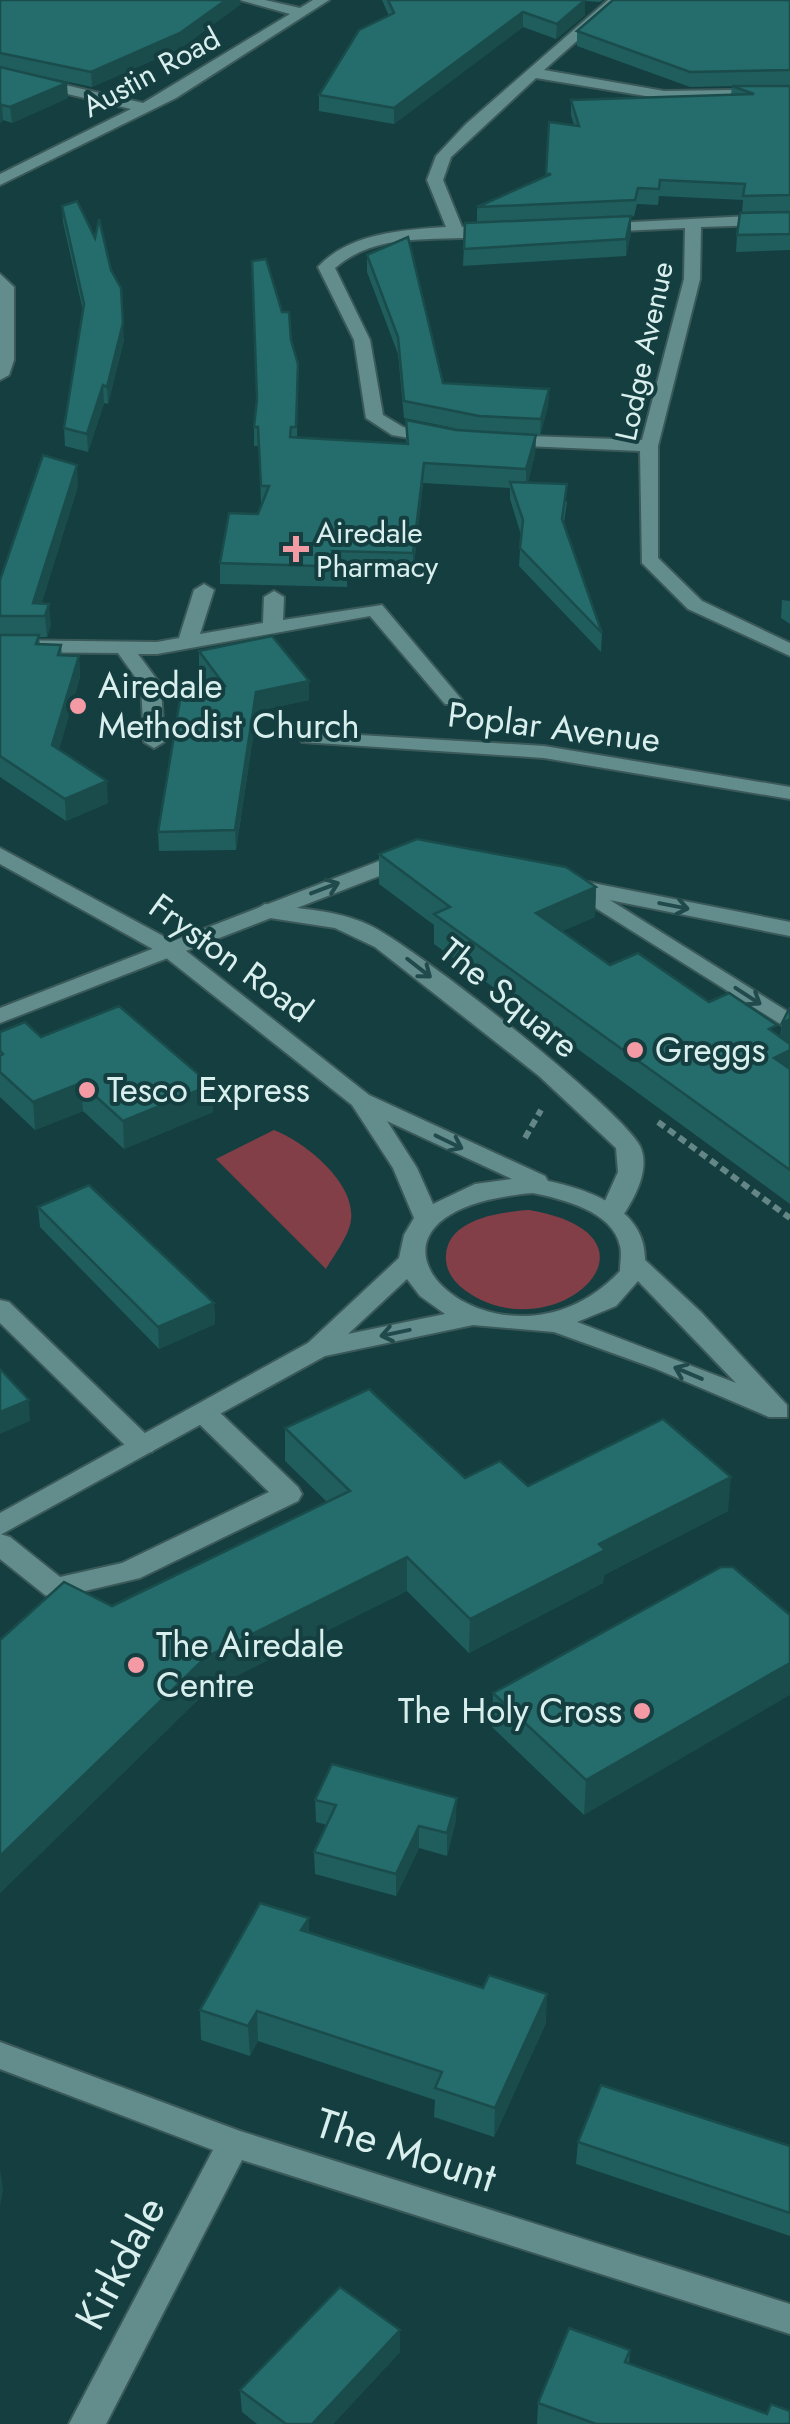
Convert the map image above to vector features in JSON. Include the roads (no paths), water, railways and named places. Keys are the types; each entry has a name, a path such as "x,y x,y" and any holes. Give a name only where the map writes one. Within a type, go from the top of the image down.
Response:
{"street":[{"path":"247,0 303,12"},
{"name":"Austin Road","path":"0,180 146,108 322,0"},
{"path":"586,8 610,5"},
{"path":"456,232 435,180 444,156 471,127 610,5"},
{"path":"534,72 664,95 790,92"},
{"path":"0,74 146,108"},
{"path":"574,228 790,219"},
{"name":"Lodge Avenue","path":"693,224 692,278 649,446 649,558 695,605 790,650"},
{"path":"454,438 398,431 375,418 362,340 326,268 337,254 375,240 515,230"},
{"path":"0,278 6,287 6,306 5,360 0,375"},
{"path":"474,439 649,446"},
{"path":"188,642 204,590"},
{"path":"273,626 274,597"},
{"path":"0,646 157,648 375,609 452,700"},
{"path":"124,648 151,684 154,742"},
{"name":"Poplar Avenue","path":"309,738 544,752 790,793"},
{"name":"Fryston Road","path":"0,856 168,948 361,1100 549,1187 584,1195 613,1212"},
{"path":"0,1016 406,856 425,859"},
{"path":"540,880 790,929"},
{"path":"578,887 790,1023"},
{"name":"The Square","path":"265,911 348,925 388,944 588,1108 627,1146 631,1166 613,1212"},
{"name":"Fryston Road","path":"361,1100 405,1168 426,1218 452,1199 486,1188 549,1187"},
{"path":"613,1212 629,1233 636,1265 784,1416"},
{"path":"426,1218 415,1235 412,1260 420,1280 442,1302 473,1317 516,1325 550,1324 605,1304 627,1285 636,1265"},
{"path":"0,1525 317,1350 412,1260"},
{"path":"0,1308 142,1446"},
{"path":"317,1350 473,1317"},
{"path":"550,1324 637,1350 784,1416"},
{"path":"0,1544 54,1588 130,1571 288,1494 204,1413"},
{"name":"The Mount","path":"0,2055 234,2143 790,2318"},
{"name":"Kirkdale","path":"87,2424 234,2143"}],"place":[{"name":"Airedale Pharmacy","path":"296,549"},
{"name":"Airedale Methodist Church","path":"78,706"},
{"name":"Greggs","path":"635,1050"},
{"name":"Tesco Express","path":"87,1090"},
{"name":"The Airedale Centre","path":"136,1665"},
{"name":"The Holy Cross","path":"642,1711"}]}
